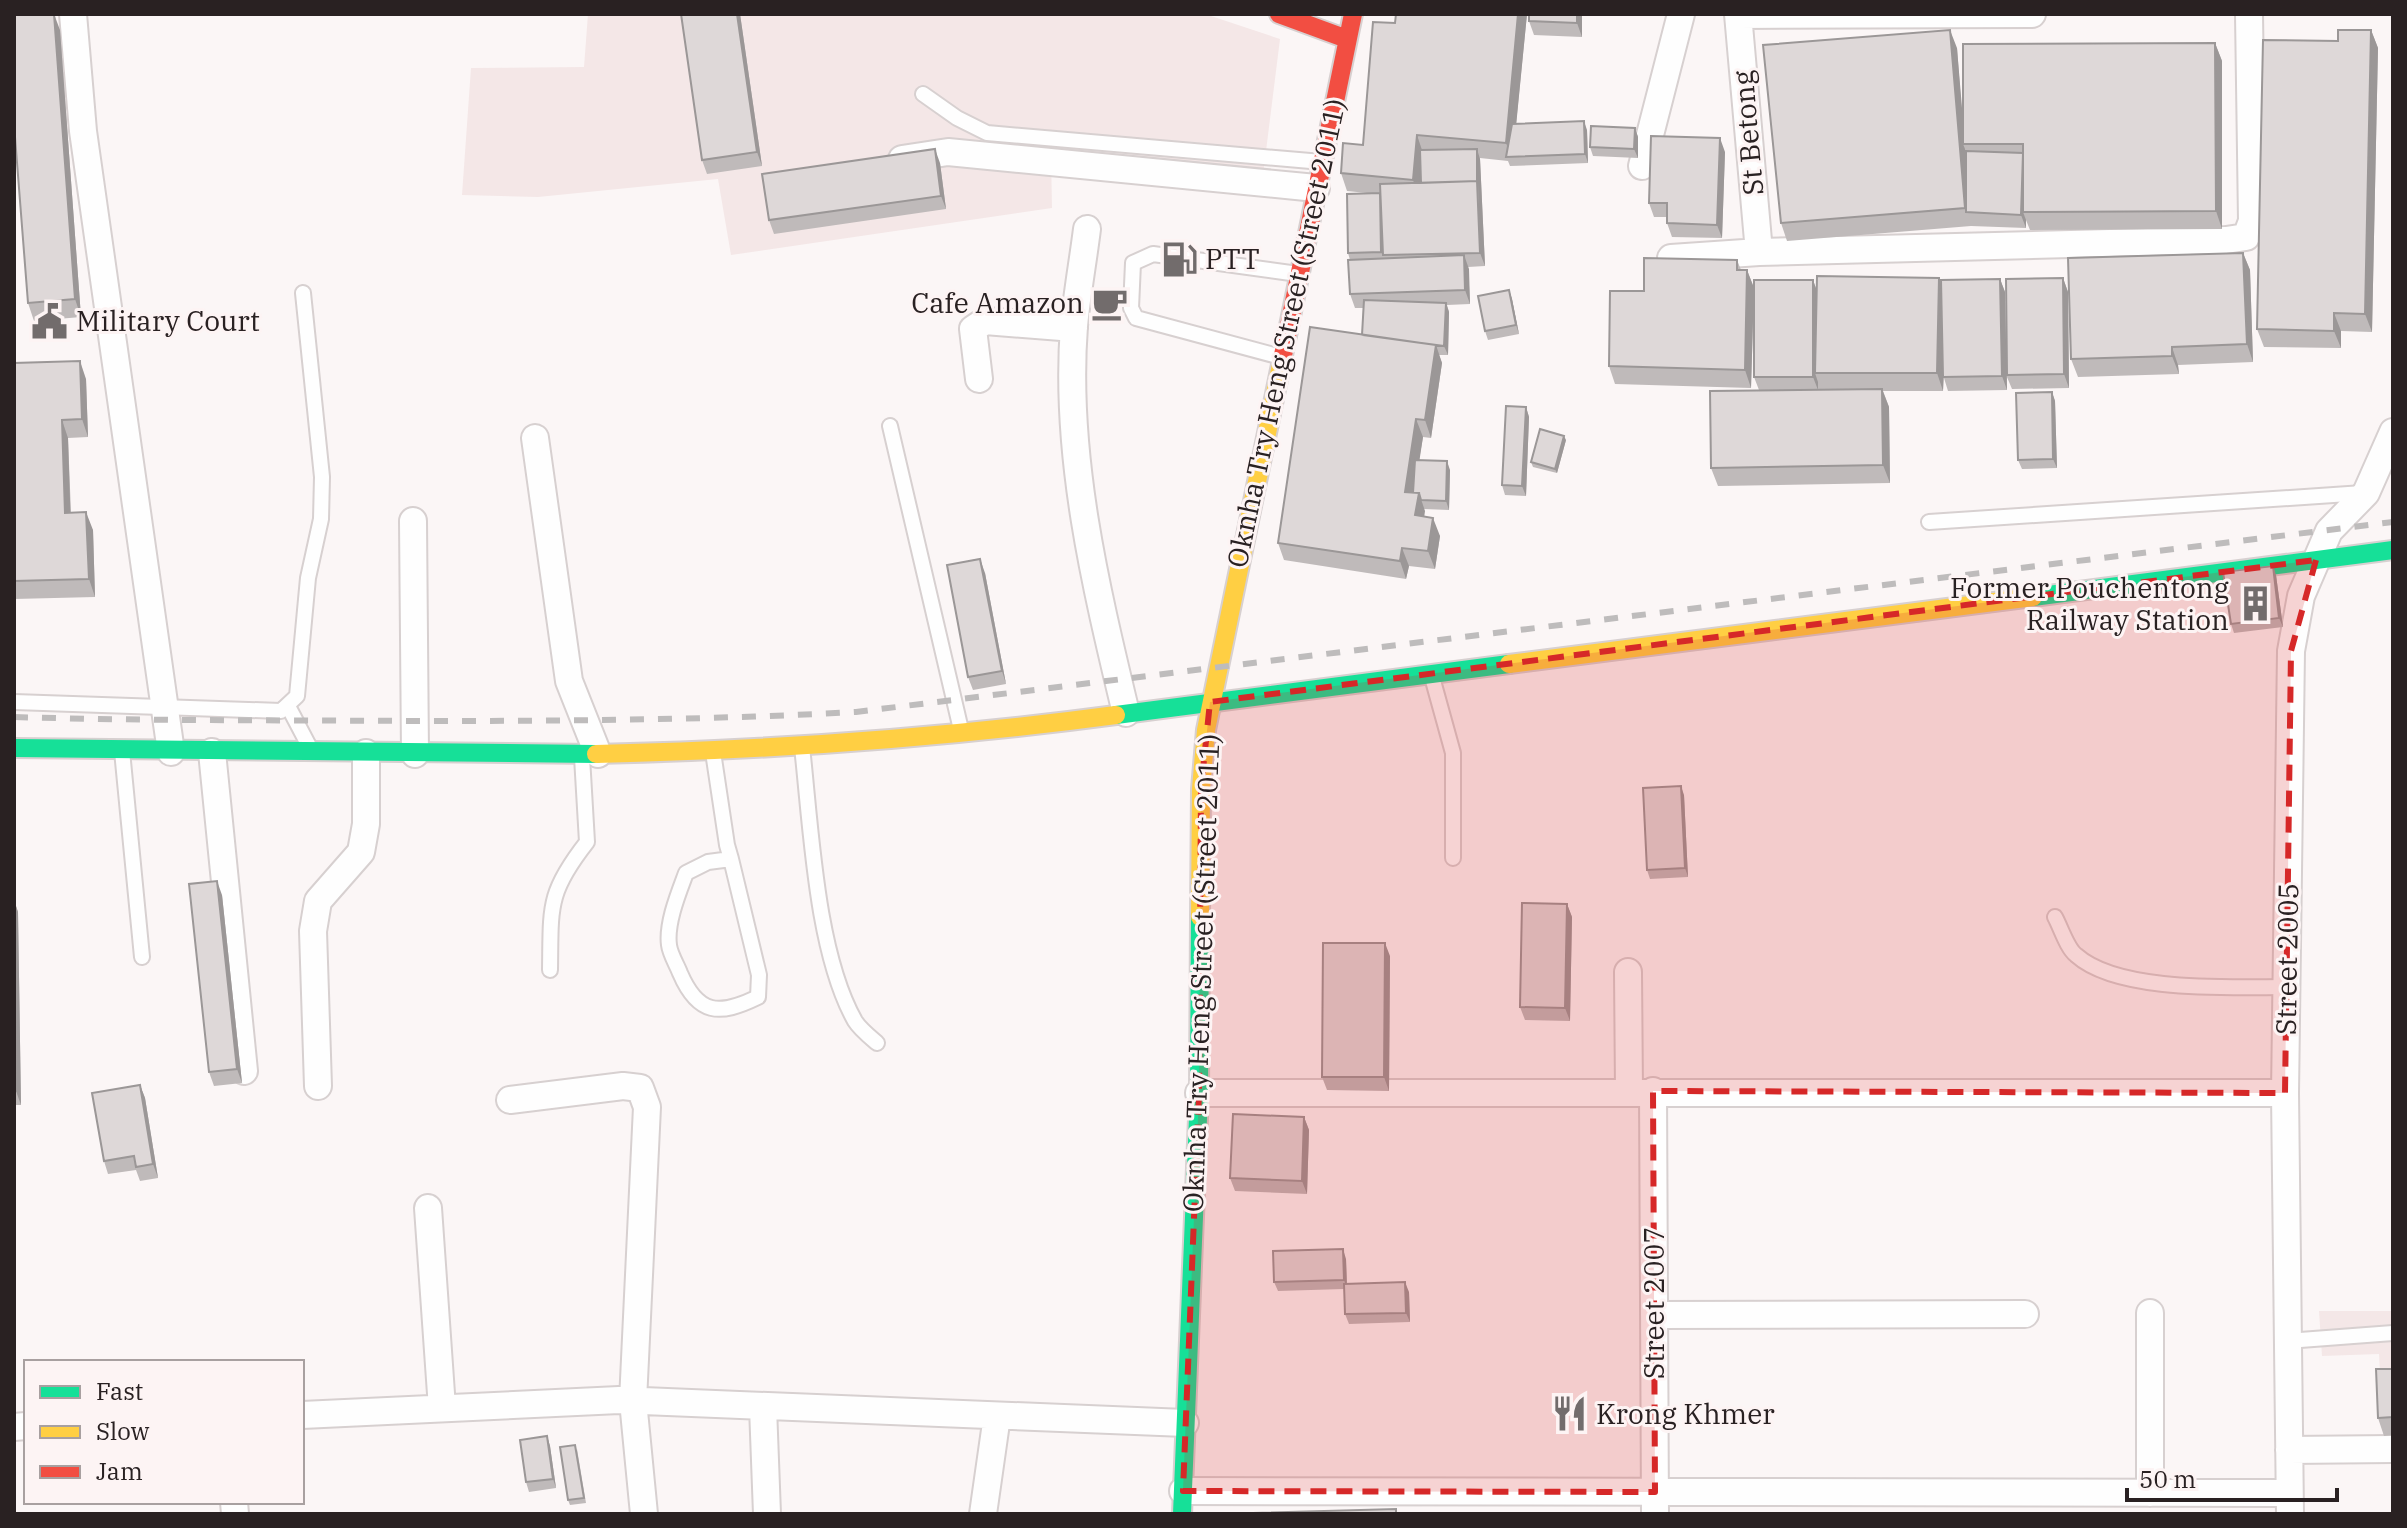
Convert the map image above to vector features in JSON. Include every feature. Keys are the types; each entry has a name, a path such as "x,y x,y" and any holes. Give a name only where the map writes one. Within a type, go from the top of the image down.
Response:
{"street":[{"path":"73,14 83,131 162,707 171,752"},
{"path":"1279,14 1347,39"},
{"name":"Oknha Try Heng Street (Street 2011)","path":"1182,1503 1199,1093 1201,789 1210,702 1353,14"},
{"path":"1642,166 1681,14"},
{"path":"1738,15 2032,14"},
{"path":"1671,258 1759,252 2246,237 2252,221 2249,14"},
{"name":"St Betong","path":"1738,15 1759,252"},
{"path":"869,163 948,152 1319,175"},
{"path":"1087,229 1074,328 1075,408 1088,542 1126,713"},
{"path":"979,379 973,329 985,321 1074,328"},
{"name":"Street 2005","path":"2289,1504 2285,1093 2291,651 2301,596 2329,531 2366,493 2393,432"},
{"path":"535,438 569,681 590,754"},
{"path":"413,521 415,754"},
{"path":"14,748 590,754 713,751 963,735 2393,550"},
{"path":"212,752 244,1071"},
{"path":"318,1086 313,931 318,901 361,852 366,824 366,753"},
{"name":"Street 2007","path":"1628,972 1641,1091 1654,1315 1655,1503"},
{"path":"510,1100 623,1086 640,1088 647,1107 633,1401 644,1514"},
{"path":"1199,1093 2285,1093"},
{"path":"428,1208 442,1408"},
{"path":"2150,1313 2150,1493"},
{"path":"1654,1315 2025,1314"},
{"path":"304,1415 633,1401 1185,1423"},
{"path":"763,1407 767,1514"},
{"path":"983,1514 997,1416"},
{"path":"2289,1450 2393,1449"},
{"path":"1182,1503 1655,1503 2150,1493 2289,1504"}],"lane":[{"path":"923,94 957,118 987,133 1319,175"},
{"path":"1281,357 1136,318 1131,308 1133,263 1153,254 1298,274"},
{"path":"14,702 281,711 289,708 297,696 308,578 321,519 322,477 303,293"},
{"path":"890,426 963,735"},
{"path":"1929,522 2366,493"},
{"path":"1431,673 1453,753 1453,858"},
{"path":"289,708 312,753"},
{"path":"802,746 818,882 833,960 856,1023 877,1043"},
{"path":"122,751 142,957"},
{"path":"713,751 731,859 759,975 758,997 738,1007 710,1009 691,998 668,944 686,873 708,862 731,859"},
{"path":"550,970 553,895 565,870 587,842 590,754"},
{"path":"2055,917 2075,955 2107,971 2167,985 2286,987"},
{"path":"2287,1341 2393,1333"}],"highlighted area":[{"path":"2316,560 2291,651 2285,1093 1653,1091 1655,1492 1183,1491 1199,1093 1201,789 1210,702"}],"shaded area":[{"path":"588,14 1205,14 1280,39 1263,175 1051,155 1052,208 731,255 718,179 538,197 462,195 471,68 584,67"},
{"path":"2319,1311 2393,1311 2393,1444 2384,1444 2379,1354 2322,1356"}],"building":[{"path":"54,14 75,299 28,303 14,137 14,15"},
{"path":"681,14 737,14 757,152 702,160"},
{"path":"1396,14 1518,14 1506,143 1417,135 1413,180 1341,173 1343,143 1363,145 1373,22 1395,23"},
{"path":"1529,14 1577,14 1577,23 1529,21"},
{"path":"1950,30 1965,208 1781,223 1763,45"},
{"path":"2338,30 2371,30 2365,314 2334,313 2334,331 2257,329 2263,40 2338,41"},
{"path":"2215,43 2216,211 2023,212 2023,144 1963,144 1963,44"},
{"path":"1584,121 1585,154 1506,157 1512,124"},
{"path":"1591,126 1635,128 1634,149 1590,147"},
{"path":"1651,136 1720,138 1717,225 1667,223 1667,203 1649,203"},
{"path":"935,149 941,196 769,220 762,174"},
{"path":"1477,149 1477,181 1421,183 1420,150"},
{"path":"1966,151 2023,153 2021,215 1966,212"},
{"path":"1477,181 1480,253 1383,255 1380,184"},
{"path":"1380,193 1381,252 1348,253 1347,194"},
{"path":"2243,253 2247,344 2172,347 2172,356 2071,359 2068,258"},
{"path":"1464,255 1465,290 1350,294 1348,260"},
{"path":"1644,258 1737,260 1737,270 1747,270 1745,370 1609,366 1610,291 1644,291"},
{"path":"1817,276 1939,278 1937,373 1815,373"},
{"path":"2063,278 2064,374 2007,375 2006,279"},
{"path":"2000,279 2002,376 1943,377 1941,280"},
{"path":"1754,280 1813,280 1813,377 1754,377"},
{"path":"1509,290 1516,325 1485,331 1478,296"},
{"path":"1364,300 1446,303 1444,346 1362,335"},
{"path":"1310,327 1436,345 1425,420 1416,419 1405,492 1419,493 1415,515 1433,518 1428,551 1402,548 1400,561 1278,543"},
{"path":"80,361 82,419 62,420 65,513 86,512 89,579 14,581 14,363"},
{"path":"1882,389 1883,465 1711,468 1710,391"},
{"path":"2052,392 2053,459 2018,460 2016,393"},
{"path":"1506,406 1526,407 1522,486 1502,485"},
{"path":"1540,429 1564,436 1555,469 1531,462"},
{"path":"1415,460 1447,461 1446,501 1421,500 1419,493 1413,493"},
{"path":"980,559 1002,671 968,677 947,565"},
{"name":"Former Pouchentong Railway Station","path":"2273,566 2279,618 2231,624 2223,572"},
{"path":"1681,786 1685,868 1647,870 1643,788"},
{"path":"217,881 237,1069 209,1072 189,884"},
{"path":"1522,903 1567,904 1565,1008 1520,1007"},
{"path":"1323,943 1385,943 1384,1077 1322,1077"},
{"path":"14,952 16,1091 14,1091"},
{"path":"140,1085 153,1164 136,1167 134,1156 104,1161 92,1093"},
{"path":"1233,1114 1304,1117 1302,1181 1230,1178"},
{"path":"1343,1249 1344,1280 1274,1282 1273,1251"},
{"path":"1405,1282 1406,1313 1345,1314 1344,1284"},
{"path":"2376,1369 2393,1369 2393,1417 2378,1418"},
{"path":"547,1436 553,1479 526,1482 520,1440"},
{"path":"575,1445 584,1498 568,1500 560,1447"},
{"path":"1396,1509 1396,1514 1214,1514"}],"railway":[{"path":"14,717 525,721 856,712 2393,522"}],"traffic: fast":[{"path":"2033,597 2393,550"},
{"path":"1116,715 1509,664"},
{"path":"14,748 596,754"},
{"path":"1182,1514 1199,1093 1200,917"}],"traffic: slow":[{"path":"1200,917 1201,789 1206,730 1282,360"},
{"path":"1509,664 2033,597"},
{"path":"596,754 857,742 1116,715"}],"traffic: jam":[{"path":"1279,14 1347,39"},
{"path":"1282,360 1353,14"}],"place":[{"name":"PTT","path":"1179,259"},
{"name":"Cafe Amazon","path":"1110,303"},
{"name":"Military Court","path":"50,321"},
{"name":"Former Pouchentong Railway Station","path":"2255,604"},
{"name":"Krong Khmer","path":"1570,1414"}]}
